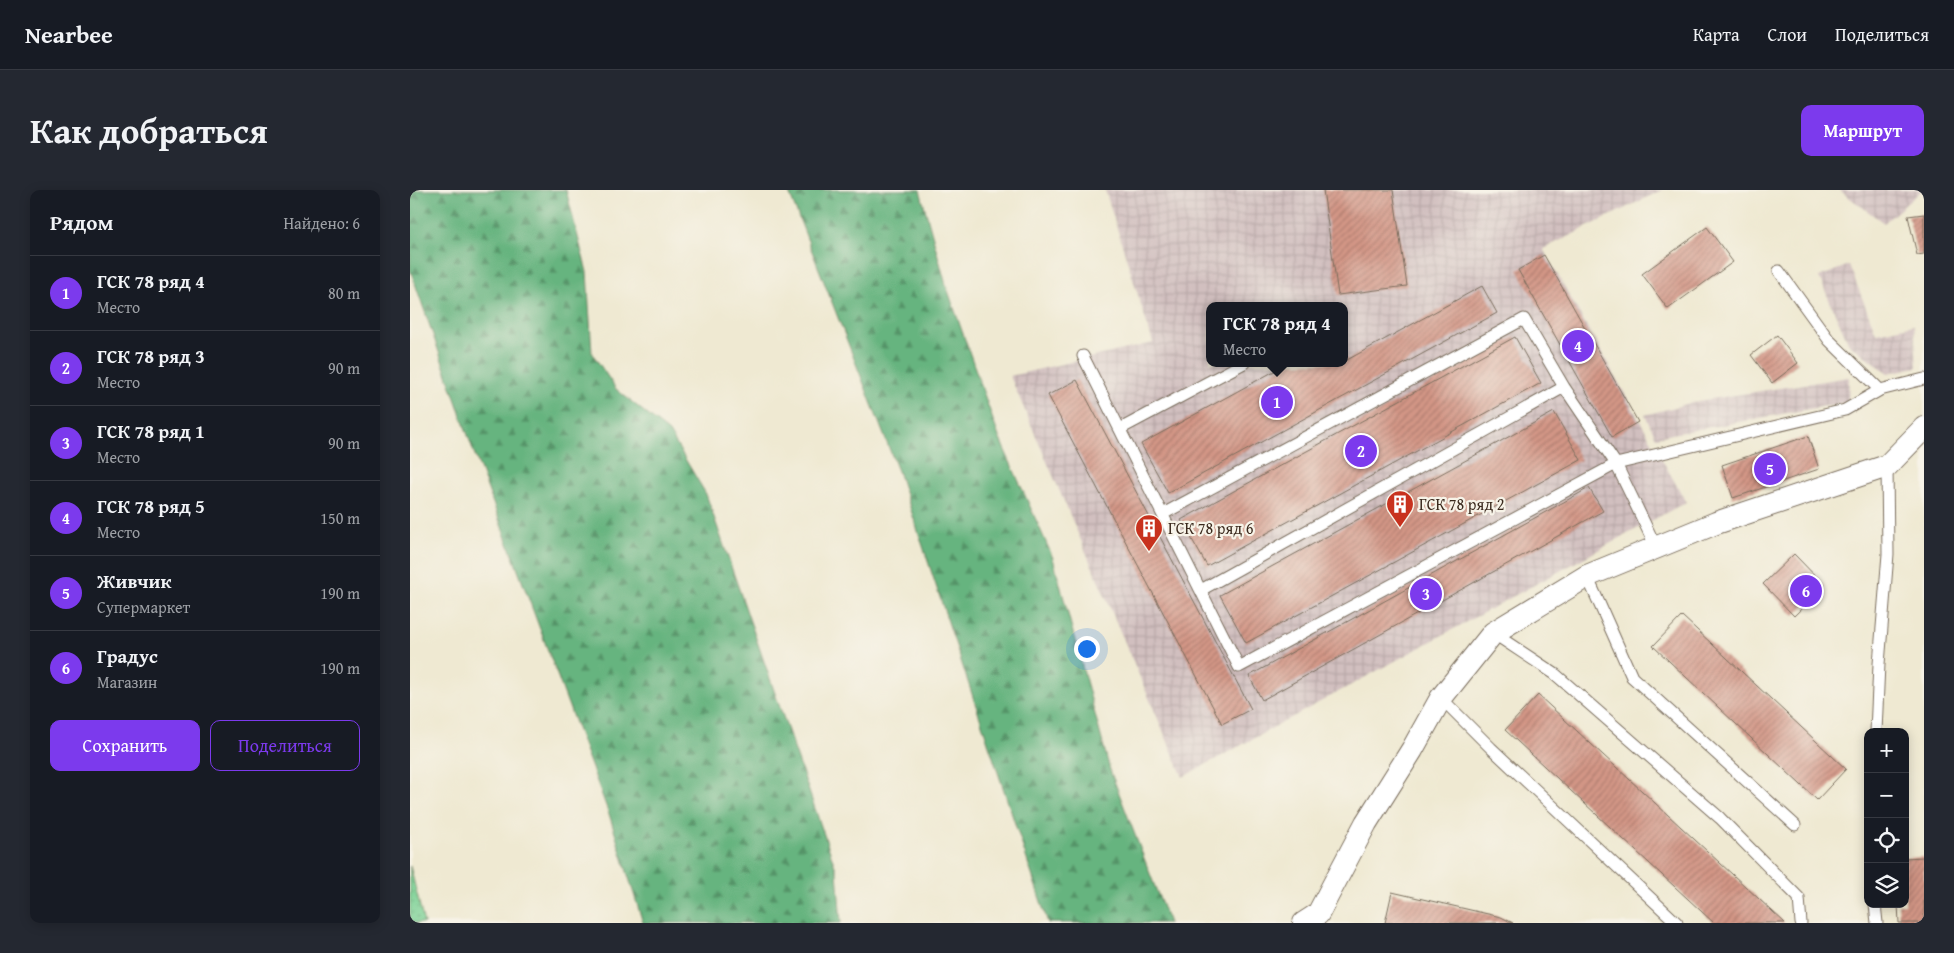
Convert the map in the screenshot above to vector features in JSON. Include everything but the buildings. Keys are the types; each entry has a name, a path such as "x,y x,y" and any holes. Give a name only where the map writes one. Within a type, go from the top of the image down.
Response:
{"street":[{"path":"1316,920 1366,823 1412,750 1441,698 1493,633 1587,576 1716,523 1887,466 1924,428"}],"lane":[{"path":"1779,271 1829,340 1880,390"},
{"path":"1163,514 1524,319 1564,387 1616,464 1656,547"},
{"path":"1083,356 1239,667 1616,464 1845,410 1880,390 1924,379"},
{"path":"1120,429 1236,367"},
{"path":"1201,590 1564,387"},
{"path":"1876,728 1879,664 1888,554 1887,466"},
{"path":"1587,576 1632,677 1795,825"},
{"path":"1493,633 1555,674 1720,818 1799,898 1802,923"},
{"path":"1441,698 1491,748 1677,923"},
{"path":"1875,908 1877,923"}],"shaded area":[{"path":"1105,190 1662,190 1543,249 1686,502 1183,777 1010,376 1153,343"},
{"path":"1839,190 1922,190 1884,223"},
{"path":"1849,265 1876,333 1914,325 1917,367 1888,373 1849,344 1819,277"},
{"path":"1849,377 1848,402 1656,437 1645,415 1698,401"}],"green space":[{"path":"410,190 566,190 587,272 592,353 616,389 669,432 706,494 837,872 841,923 643,923 609,814 472,447 410,269"},
{"path":"788,190 920,190 946,285 999,437 1053,558 1110,770 1169,923 1048,923 898,471"},
{"path":"410,866 424,923 410,923"}],"place":[{"name":"ГСК 78 ряд 5","path":"1578,346"},
{"name":"ГСК 78 ряд 4","path":"1277,402"},
{"name":"ГСК 78 ряд 3","path":"1361,451"},
{"name":"Живчик","path":"1770,469"},
{"name":"ГСК 78 ряд 2","path":"1400,528"},
{"name":"ГСК 78 ряд 6","path":"1149,552"},
{"name":"Градус","path":"1806,591"},
{"name":"ГСК 78 ряд 1","path":"1426,594"}]}
